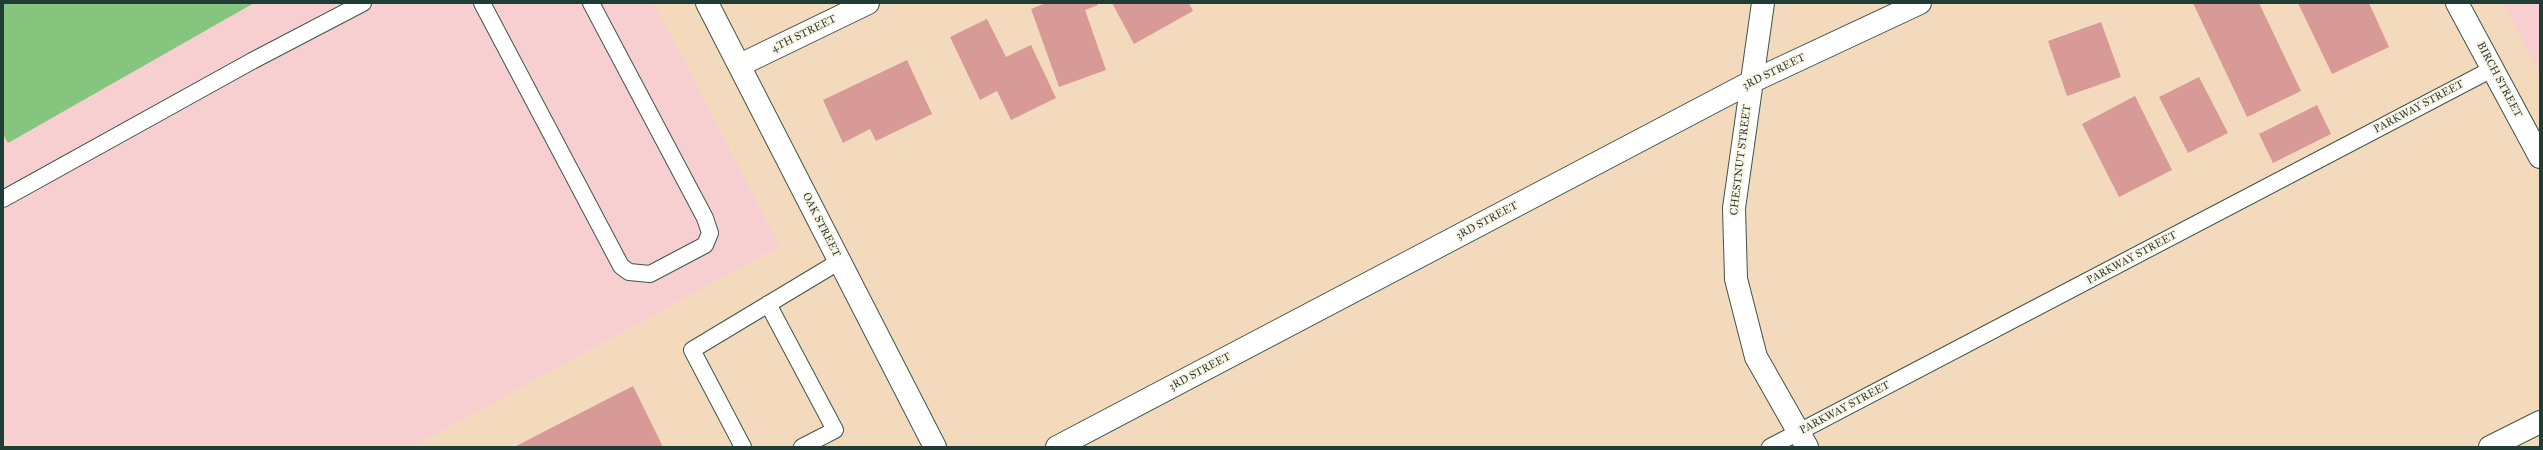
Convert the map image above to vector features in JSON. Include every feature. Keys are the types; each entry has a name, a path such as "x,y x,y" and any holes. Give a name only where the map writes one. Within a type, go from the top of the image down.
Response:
{"street":[{"name":"OAK STREET","path":"708,3 935,447"},
{"name":"4TH STREET","path":"740,65 868,3"},
{"name":"CHESTNUT STREET","path":"1763,3 1734,208 1736,279 1756,357 1803,440"},
{"name":"3RD STREET","path":"1057,447 1751,82 1920,3"},
{"name":"BIRCH STREET","path":"2457,3 2538,146"},
{"path":"2490,447 2540,422"}],"lane":[{"path":"3,200 252,61 363,3"},
{"path":"482,3 621,266 629,272 650,274 705,245 710,233 702,211 591,3"},
{"name":"PARKWAY STREET","path":"1770,447 1803,440 2494,68"},
{"path":"743,447 692,350 840,262"},
{"path":"768,304 835,430 802,447"}],"shaded area":[{"path":"3,3 654,3 780,246 412,447 3,447"},
{"path":"2503,3 2540,3 2540,74"}],"green space":[{"path":"3,3 254,3 8,143 3,134"}],"building":[{"path":"1046,3 1097,3 1098,5 1085,10 1106,70 1059,87 1031,9"},
{"path":"1112,3 1189,3 1193,11 1134,44"},
{"path":"2193,3 2259,3 2301,91 2247,117"},
{"path":"2298,3 2369,3 2389,47 2332,74"},
{"path":"987,19 1006,57 1031,45 1056,98 1011,120 997,91 980,100 950,37"},
{"path":"2101,22 2121,77 2067,96 2048,41"},
{"path":"907,60 932,114 876,141 870,129 843,143 823,100"},
{"path":"2199,77 2228,133 2188,153 2159,97"},
{"path":"2135,96 2172,170 2119,197 2082,124"},
{"path":"2317,105 2331,134 2273,163 2259,134"},
{"path":"633,386 663,447 514,447"}]}
